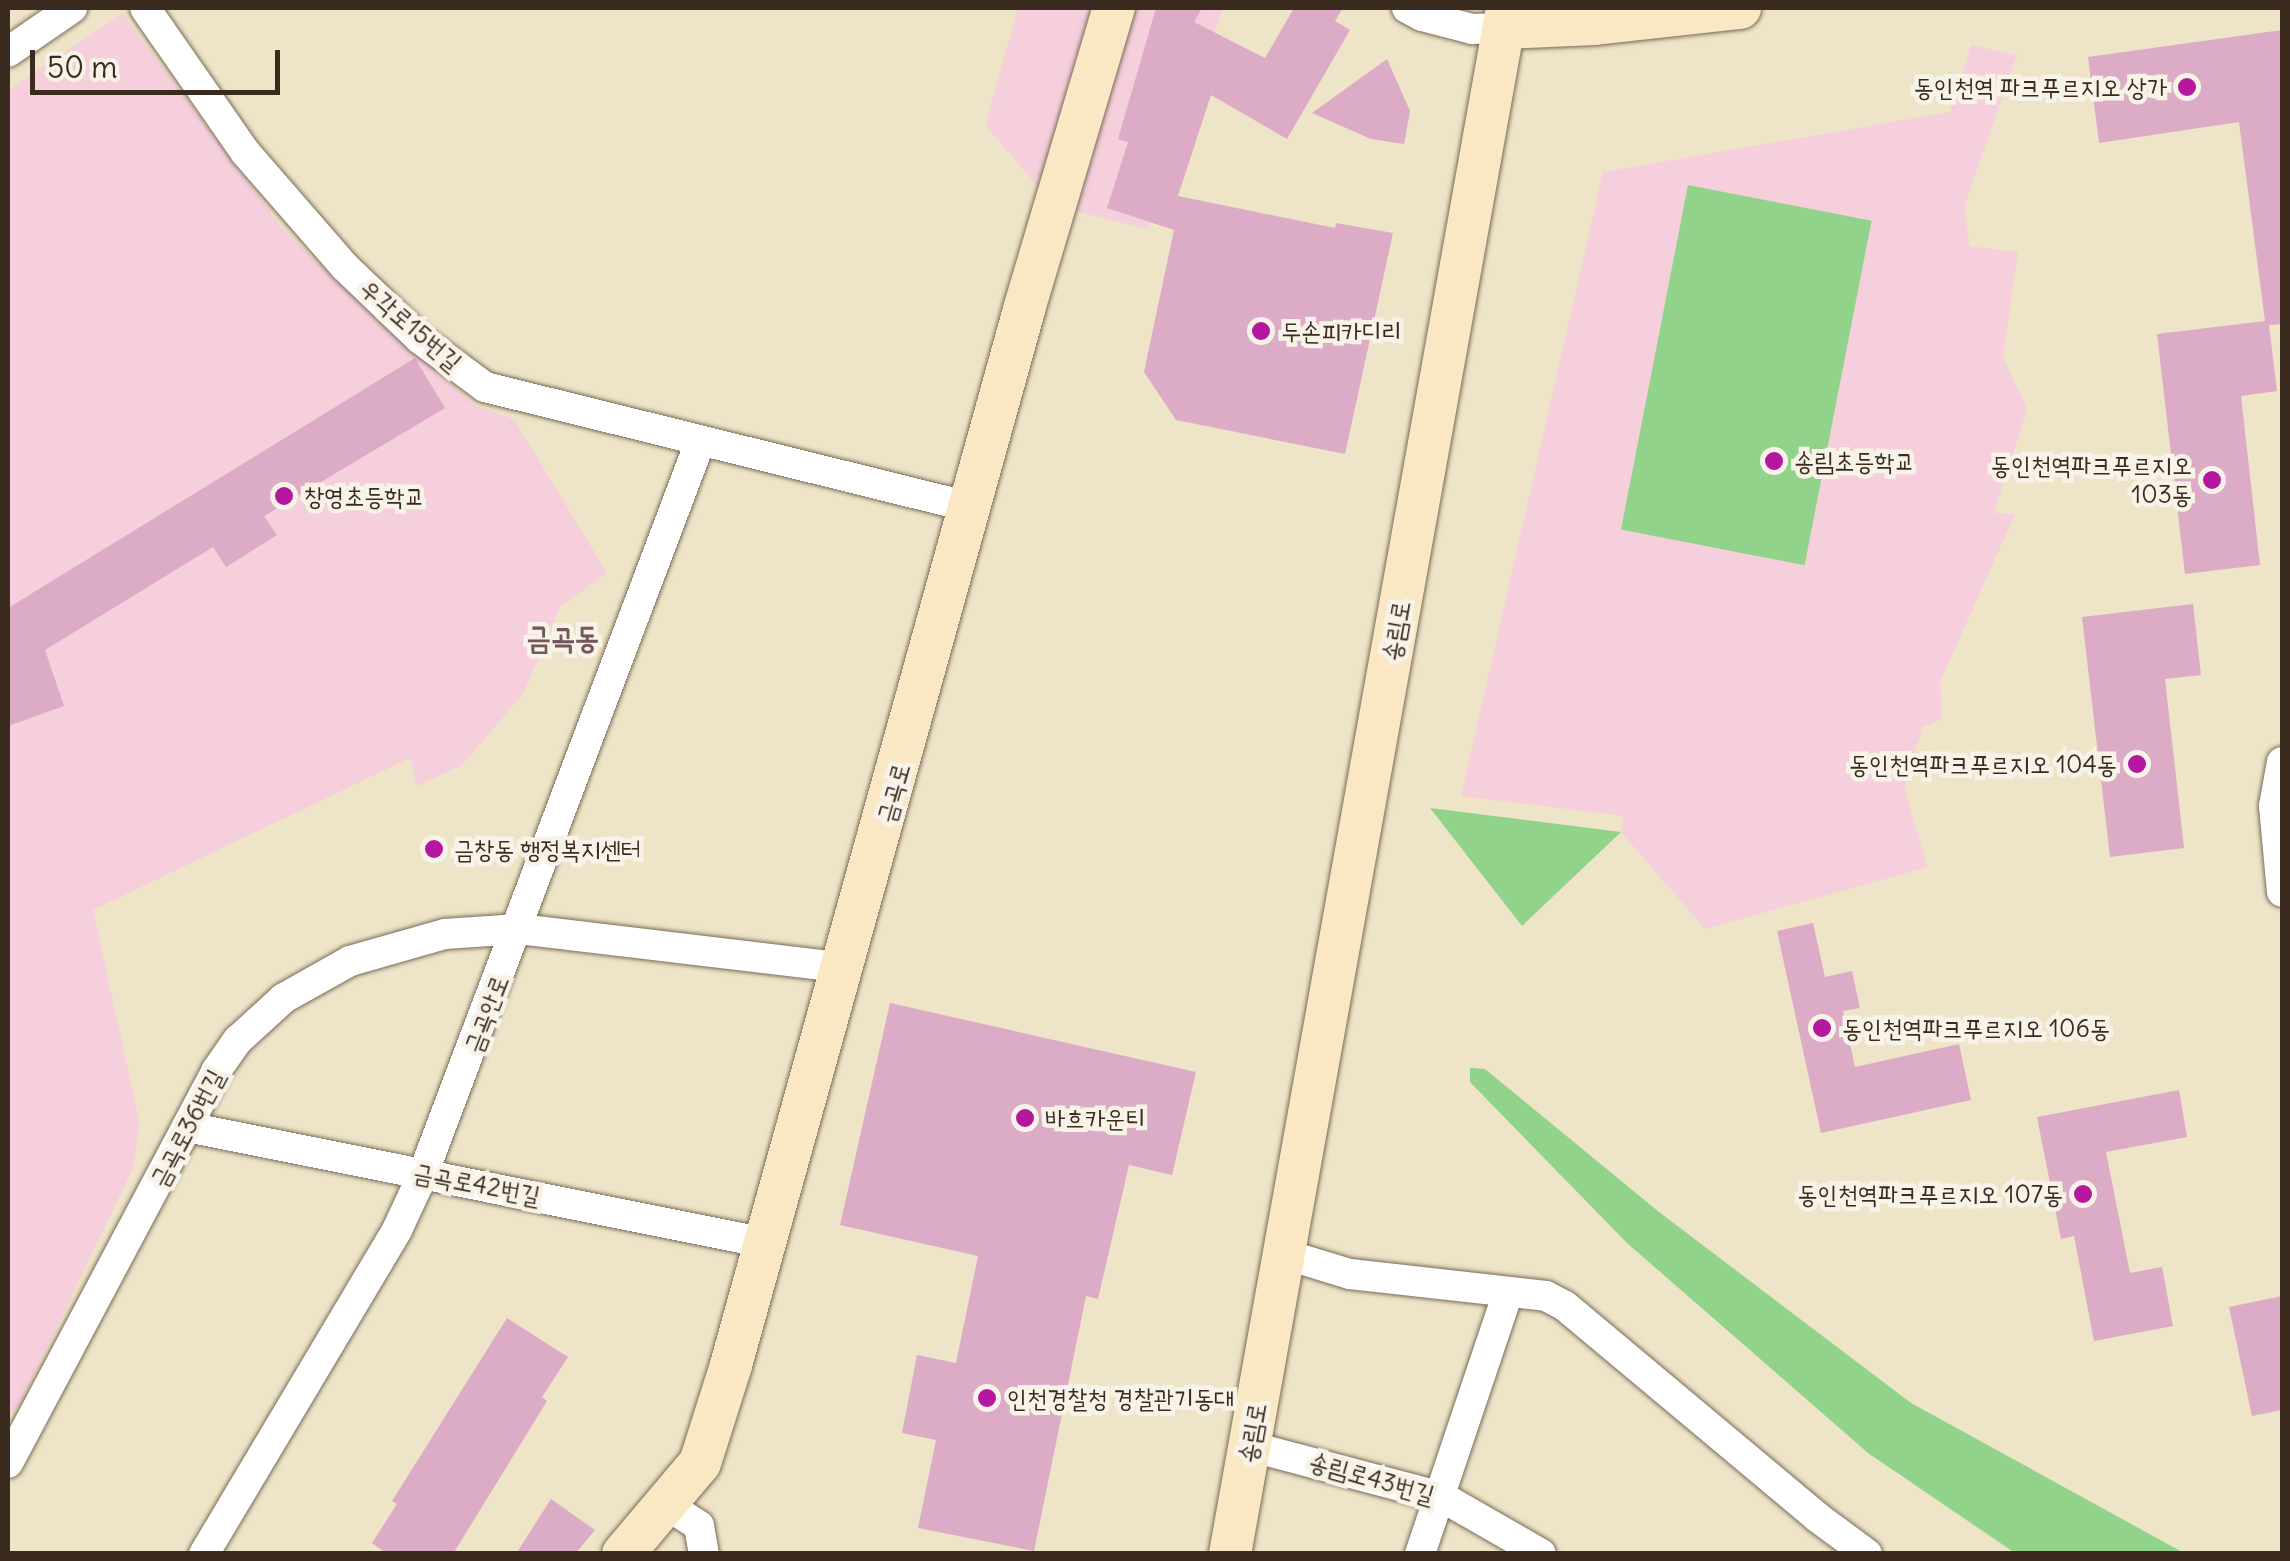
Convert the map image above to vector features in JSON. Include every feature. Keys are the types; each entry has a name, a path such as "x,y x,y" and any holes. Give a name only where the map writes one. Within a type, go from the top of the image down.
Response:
{"street":[{"path":"8,52 72,8"},
{"name":"우각로15번길","path":"145,8 244,152 344,266 420,338 485,386 970,507"},
{"name":"금곡로","path":"623,1554 700,1463 766,1243 970,507 1114,8"},
{"path":"1407,8 1422,16 1472,28 1563,8"},
{"path":"1506,18 1595,24 1740,8"},
{"name":"송림로","path":"1230,1554 1506,18"},
{"name":"금곡안로","path":"204,1554 397,1230 423,1174 519,929 700,442"},
{"path":"2282,762 2274,806 2282,892"},
{"name":"금곡로36번길","path":"8,1463 227,1056 284,998 350,961 445,934 519,929 844,968"},
{"name":"금곡로42번길","path":"187,1127 766,1243"},
{"path":"1284,1254 1350,1274 1546,1296 1574,1312 1705,1425 1867,1554"},
{"path":"1420,1554 1508,1292"},
{"name":"송림로43번길","path":"1250,1446 1442,1497 1541,1554"},
{"path":"667,1506 699,1526 704,1554"}],"shaded area":[{"path":"1018,8 1223,8 1147,229 1055,206 985,125"},
{"name":"창영초등학교","path":"122,13 284,231 474,405 514,419 607,573 560,607 523,694 462,765 417,786 410,758 93,910 139,1120 134,1166 19,1406 8,1415 8,91"},
{"name":"송림초등학교","path":"1971,45 2017,55 1965,204 1969,246 2018,252 2003,357 2027,409 1994,513 2015,514 1940,682 1942,719 1923,727 1904,788 1928,867 1705,929 1621,832 1624,816 1461,796 1603,172 1950,112"}],"green space":[{"path":"1688,185 1872,221 1805,565 1621,530"},
{"path":"1430,808 1621,832 1522,926"},
{"path":"1470,1068 1485,1069 1659,1212 1911,1403 2184,1553 2015,1553 1868,1453 1627,1243 1470,1082"}],"building":[{"path":"1156,8 1202,8 1194,22 1265,58 1294,8 1343,8 1335,21 1350,30 1287,139 1211,95 1178,196 1335,228 1336,223 1393,233 1345,454 1176,420 1144,372 1174,230 1107,208 1128,142 1118,139"},
{"path":"2282,30 2282,324 2269,325 2277,391 2241,396 2260,565 2185,574 2157,334 2265,321 2239,122 2099,143 2088,57"},
{"path":"1387,59 1410,111 1404,144 1371,139 1312,113"},
{"path":"415,358 445,408 264,516 277,535 226,567 213,547 45,650 64,706 8,726 8,608"},
{"name":"동인천역파크푸르지오 104동","path":"2193,604 2201,675 2165,679 2184,848 2110,857 2082,617"},
{"name":"동인천역파크푸르지오 106동","path":"1813,923 1825,977 1852,971 1860,1008 1843,1011 1855,1067 1959,1044 1971,1100 1821,1133 1777,931"},
{"name":"바흐카운티","path":"890,1003 1196,1072 1172,1175 1129,1165 1098,1299 1086,1296 1034,1551 918,1528 936,1440 902,1433 917,1355 956,1363 978,1256 840,1225"},
{"name":"동인천역파크푸르지오 107동","path":"2179,1090 2187,1137 2106,1152 2130,1273 2162,1267 2173,1326 2094,1341 2074,1236 2061,1239 2037,1117"},
{"path":"2282,1296 2282,1410 2252,1416 2229,1307"},
{"path":"507,1318 568,1357 542,1397 547,1401 453,1554 387,1554 372,1543 397,1504 392,1501"},
{"path":"551,1499 595,1530 575,1554 516,1554"}],"place":[{"name":"동인천역 파크푸르지오 상가","path":"2187,87"},
{"name":"두손피카디리","path":"1261,331"},
{"name":"송림초등학교","path":"1774,461"},
{"name":"동인천역파크푸르지오 103동","path":"2212,480"},
{"name":"창영초등학교","path":"284,496"},
{"name":"동인천역파크푸르지오 104동","path":"2137,764"},
{"name":"금창동 행정복지센터","path":"434,849"},
{"name":"동인천역파크푸르지오 106동","path":"1822,1028"},
{"name":"바흐카운티","path":"1025,1118"},
{"name":"동인천역파크푸르지오 107동","path":"2083,1194"},
{"name":"인천경찰청 경찰관기동대","path":"987,1398"}],"district":[{"name":"금곡동","path":"563,637"}]}
